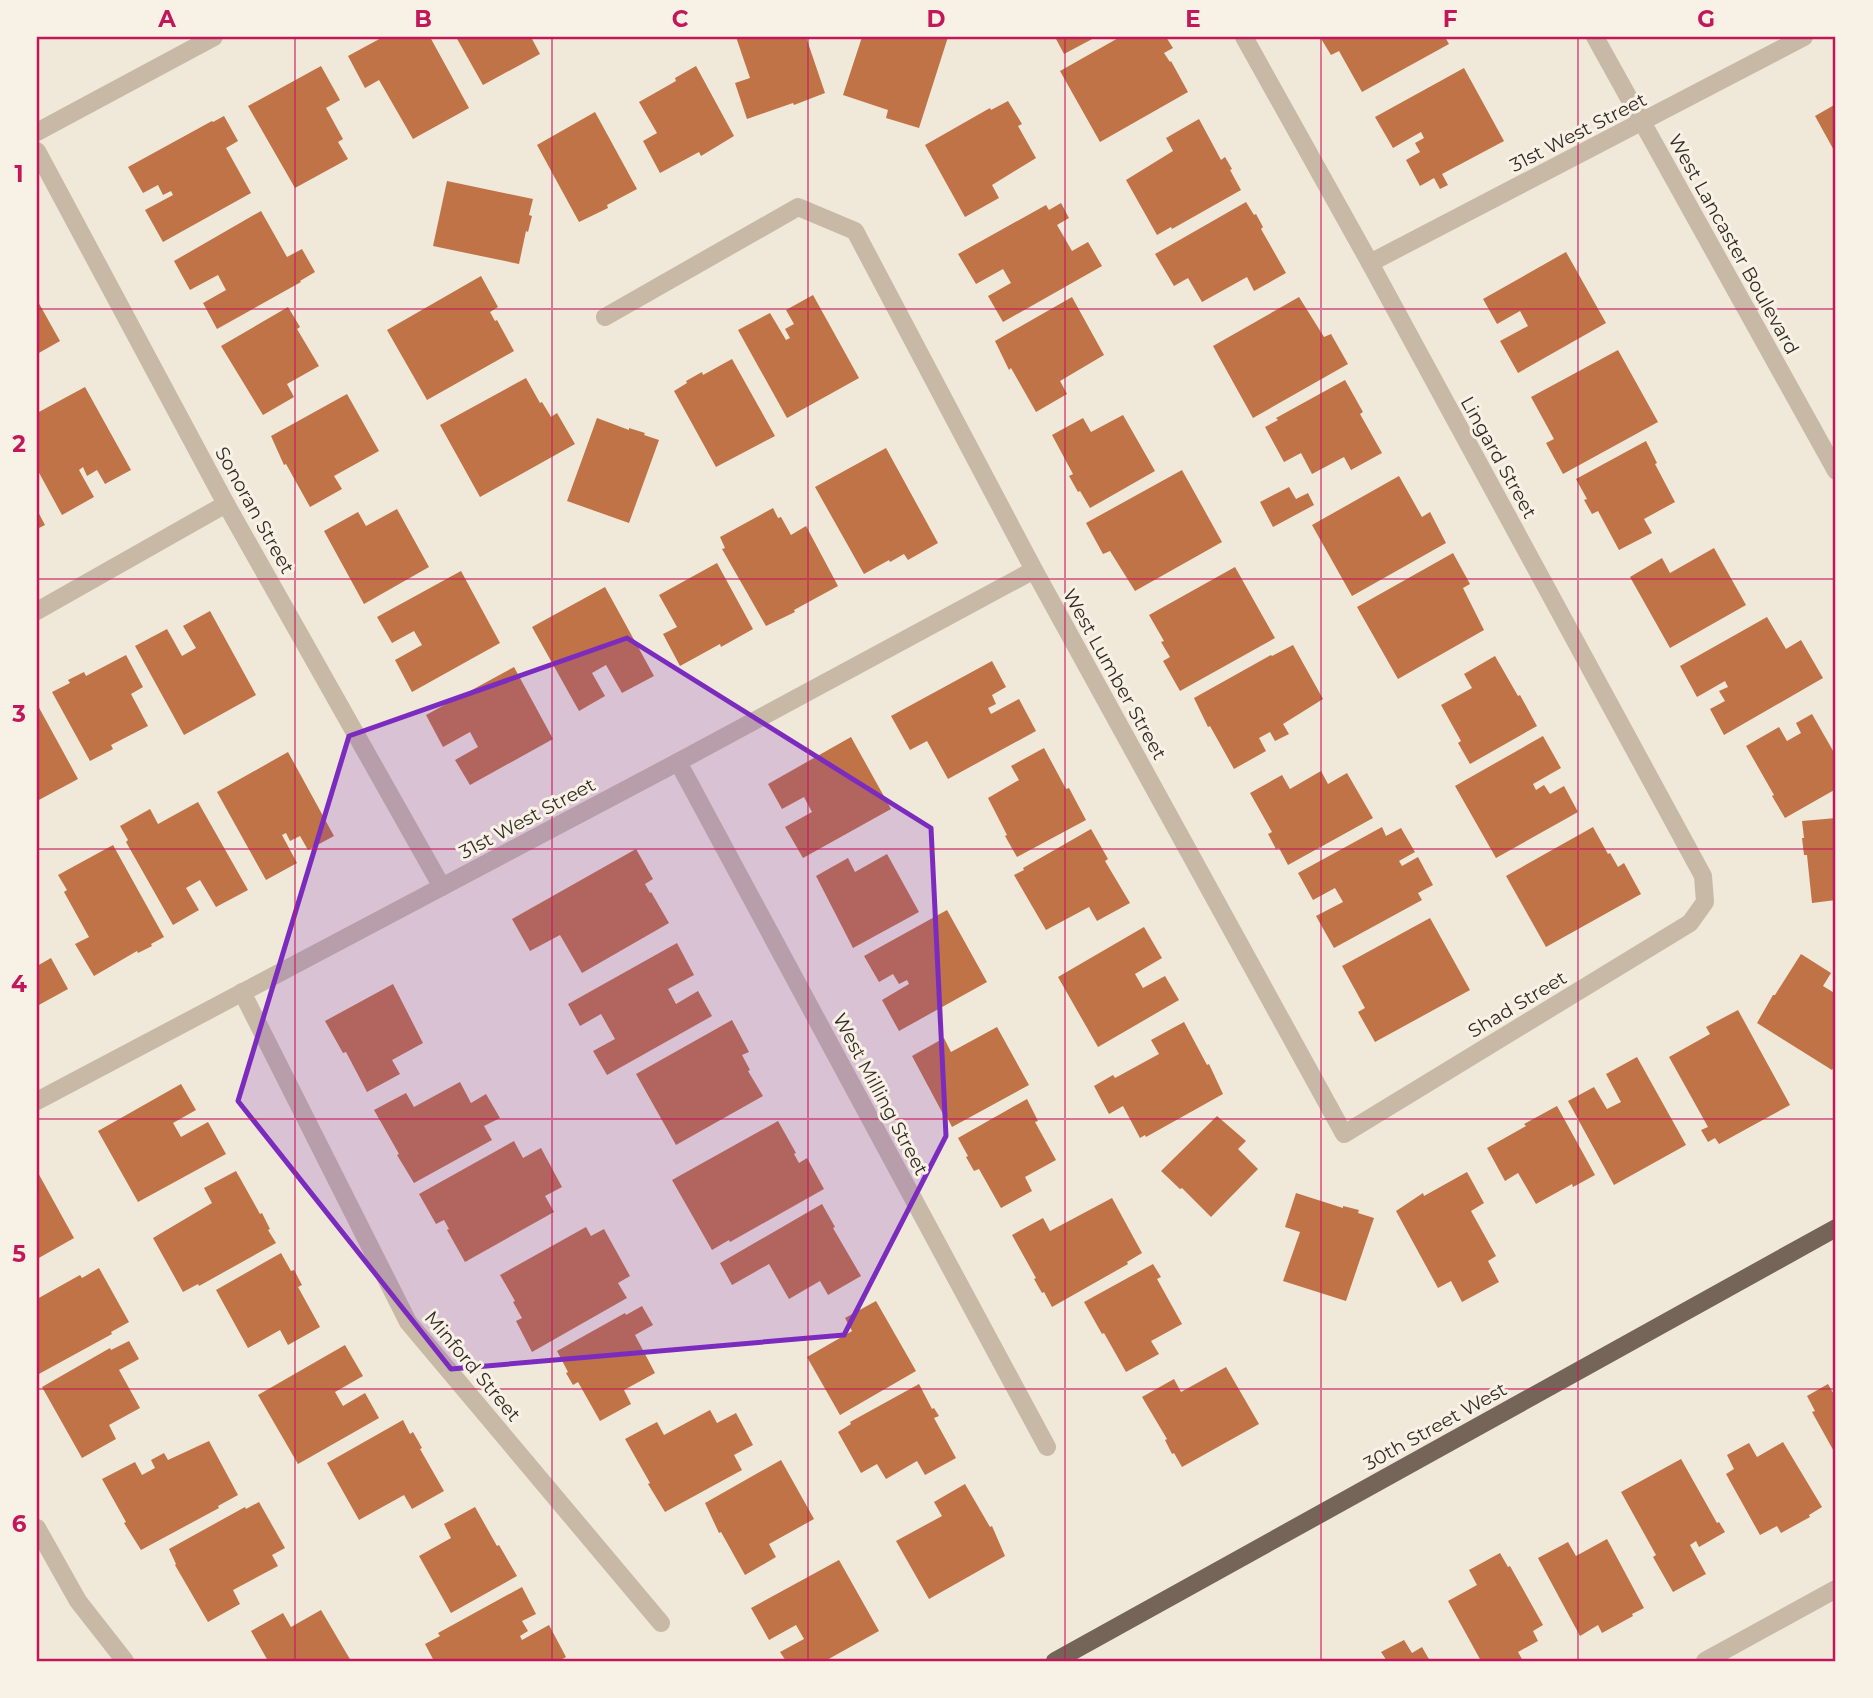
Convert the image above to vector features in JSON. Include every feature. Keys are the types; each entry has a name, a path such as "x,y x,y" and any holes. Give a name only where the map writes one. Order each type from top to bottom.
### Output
{"main road":[{"name":"30th Street West","path":"1055,1661 1836,1228"}],"street":[{"path":"37,132 214,37"},
{"name":"Lingard Street","path":"1244,37 1703,876 1705,902"},
{"name":"West Lancaster Boulevard","path":"1595,37 1836,471"},
{"name":"31st West Street","path":"1370,263 1804,37"},
{"name":"Sonoran Street","path":"37,151 226,504 442,887"},
{"name":"West Lumber Street","path":"605,317 799,207 855,231 1034,570 1344,1134"},
{"path":"37,611 226,504"},
{"name":"31st West Street","path":"37,1101 678,762 1034,570"},
{"name":"West Milling Street","path":"678,762 1047,1447"},
{"name":"Shad Street","path":"1344,1134 1690,923 1705,902"},
{"name":"Minford Street","path":"242,992 408,1322 661,1623"},
{"path":"37,1528 78,1601 125,1661"},
{"path":"1705,1661 1836,1589"}],"highlighted area":[{"path":"627,638 931,828 946,1136 844,1335 451,1369 238,1101 349,736"}],"building":[{"path":"383,37 430,37 469,108 413,139 379,80 365,88 348,56"},
{"path":"456,37 531,37 540,54 483,85"},
{"path":"736,37 806,37 825,93 747,119 735,83 750,78"},
{"path":"862,37 948,37 919,128 886,118 888,110 843,95"},
{"path":"1055,37 1096,37 1064,54"},
{"path":"1120,37 1166,37 1173,48 1164,53 1188,92 1100,142 1060,71"},
{"path":"1320,37 1445,37 1449,44 1362,92 1339,51 1331,55"},
{"path":"321,66 340,100 326,108 343,139 338,142 348,159 295,188 248,106"},
{"path":"696,66 734,136 701,156 699,152 660,173 643,141 657,133 639,102"},
{"path":"1464,68 1504,141 1442,174 1448,185 1440,189 1434,178 1420,186 1406,160 1420,152 1415,143 1424,138 1421,132 1393,148 1375,117"},
{"path":"1008,101 1022,124 1018,126 1036,158 992,185 999,198 965,217 925,145 990,108 991,110"},
{"path":"1836,104 1836,154 1815,116"},
{"path":"595,112 637,189 607,205 608,208 579,222 537,145"},
{"path":"224,116 238,141 226,148 251,193 163,242 145,210 173,195 171,191 163,195 158,185 143,193 128,167"},
{"path":"1199,119 1221,160 1225,157 1241,190 1157,235 1126,180 1173,151 1166,138"},
{"path":"447,181 533,199 529,215 532,216 519,264 433,246"},
{"path":"1246,202 1254,215 1256,214 1263,227 1261,229 1286,273 1254,291 1247,277 1202,302 1188,278 1174,286 1155,254"},
{"path":"1061,203 1069,218 1057,225 1072,251 1088,242 1102,266 1003,322 988,296 1011,283 1003,269 976,284 958,254 1046,205 1049,210"},
{"path":"261,211 287,257 302,249 315,272 217,329 203,303 226,290 218,275 190,290 174,261"},
{"path":"1566,252 1606,323 1518,373 1500,341 1528,326 1520,311 1497,324 1483,299"},
{"path":"481,276 498,307 490,312 514,351 427,400 387,330"},
{"path":"813,295 859,378 787,418 738,330 770,313 786,340 790,338 785,329 794,324 786,310"},
{"path":"1072,297 1104,355 1060,381 1067,394 1036,412 1011,368 1009,370 995,341"},
{"path":"1299,297 1324,337 1331,334 1348,364 1253,418 1213,346"},
{"path":"37,300 60,341 37,354"},
{"path":"288,307 300,327 297,329 319,366 287,384 294,397 263,415 221,346"},
{"path":"1618,350 1658,422 1563,474 1546,443 1554,439 1531,397"},
{"path":"732,359 775,436 716,467 674,391 702,372 703,375"},
{"path":"526,378 551,417 557,413 575,444 480,497 440,425"},
{"path":"1345,380 1382,453 1351,470 1344,457 1312,474 1301,453 1284,462 1265,427 1278,420 1276,418"},
{"path":"85,387 131,470 105,484 97,470 87,476 83,467 79,470 94,497 62,515 37,469 37,413"},
{"path":"347,394 379,451 334,476 342,489 310,507 286,464 284,465 271,436"},
{"path":"1123,415 1155,471 1090,508 1069,476 1073,474 1052,435 1083,418 1091,432"},
{"path":"597,418 659,440 629,523 567,501"},
{"path":"1646,441 1675,502 1644,519 1652,533 1619,550 1598,511 1592,514 1576,479"},
{"path":"886,448 938,543 908,560 904,554 864,574 815,487"},
{"path":"1182,470 1222,542 1135,591 1110,551 1103,554 1086,523"},
{"path":"1399,476 1422,517 1430,512 1446,543 1352,596 1312,525"},
{"path":"1289,487 1296,499 1308,493 1314,505 1273,527 1260,502"},
{"path":"773,508 791,535 806,526 838,586 766,626 722,549 725,548 720,537"},
{"path":"397,509 429,567 364,604 324,531 358,512 366,526"},
{"path":"37,510 45,525 37,529"},
{"path":"1714,548 1746,605 1670,648 1630,577 1662,558 1670,573"},
{"path":"1453,553 1470,584 1463,588 1484,630 1398,679 1357,607"},
{"path":"717,563 753,629 680,666 663,634 677,627 659,595"},
{"path":"1235,567 1275,638 1180,691 1163,661 1170,657 1149,615"},
{"path":"461,571 500,643 412,692 395,660 422,645 414,631 392,643 377,617"},
{"path":"605,587 654,676 622,693 606,665 592,673 605,696 579,711 532,627"},
{"path":"210,611 256,695 184,735 135,646 167,629 182,656 196,648 183,626"},
{"path":"1767,617 1786,649 1801,640 1823,678 1724,735 1710,709 1725,701 1719,691 1728,687 1725,681 1697,697 1680,666"},
{"path":"1293,645 1323,699 1283,724 1289,734 1275,741 1270,732 1259,738 1266,751 1234,769 1194,698"},
{"path":"126,655 143,687 131,694 148,726 111,745 113,749 90,761 52,692 84,672 86,676"},
{"path":"1495,656 1537,726 1470,764 1441,705 1472,688 1464,674"},
{"path":"992,661 1006,687 992,695 996,704 988,708 991,714 1019,699 1036,731 948,779 927,741 910,750 891,716"},
{"path":"514,667 553,739 470,785 455,760 478,747 470,732 443,747 426,715"},
{"path":"37,704 78,779 37,801"},
{"path":"1812,714 1836,756 1836,789 1785,818 1746,746 1779,727 1787,741 1801,733 1796,723"},
{"path":"1543,736 1561,768 1533,784 1536,790 1544,785 1550,794 1564,786 1578,812 1496,858 1455,786"},
{"path":"851,737 891,809 803,858 785,827 812,812 804,797 782,809 768,784"},
{"path":"1044,748 1086,820 1017,857 988,798 1019,780 1011,766"},
{"path":"288,752 334,836 308,850 300,836 290,841 286,833 282,835 297,863 266,880 217,792"},
{"path":"1321,771 1328,784 1347,773 1373,818 1288,865 1268,834 1272,832 1250,793 1282,775 1290,789"},
{"path":"198,802 248,890 216,907 200,880 186,888 199,910 173,925 126,842 128,840 120,826 150,809 158,824"},
{"path":"1836,818 1836,900 1812,903 1807,855 1804,855 1802,821"},
{"path":"1382,827 1386,836 1401,828 1415,852 1399,861 1402,866 1418,857 1433,885 1418,893 1422,900 1334,948 1316,916 1343,902 1335,888 1313,900 1298,873"},
{"path":"1593,827 1618,867 1624,863 1641,894 1546,947 1506,876"},
{"path":"1091,829 1108,859 1105,861 1130,903 1097,921 1089,907 1046,930 1014,875"},
{"path":"113,845 164,937 94,976 75,944 89,937 64,892 67,890 58,875"},
{"path":"636,849 653,879 645,884 669,923 582,973 560,935 530,951 512,919"},
{"path":"887,854 919,912 853,948 816,876 848,858 855,872"},
{"path":"947,910 987,982 899,1031 882,1000 909,984 907,980 899,984 893,974 879,982 864,956"},
{"path":"1430,918 1470,990 1375,1042 1358,1012 1365,1008 1342,966"},
{"path":"1144,927 1162,958 1135,974 1143,988 1165,976 1179,1000 1098,1047 1058,977"},
{"path":"677,943 694,975 668,989 676,1004 698,991 712,1016 607,1075 593,1051 615,1039 601,1014 580,1026 568,1004"},
{"path":"1801,954 1831,973 1823,986 1836,994 1836,1063 1832,1070 1757,1023"},
{"path":"51,958 68,989 37,1006 37,966"},
{"path":"393,984 423,1043 392,1060 400,1074 367,1092 346,1052 343,1053 325,1021"},
{"path":"1738,1010 1790,1105 1719,1144 1715,1138 1708,1142 1701,1130 1708,1127 1669,1057 1710,1034 1706,1027"},
{"path":"732,1020 749,1052 742,1055 750,1070 748,1071 763,1096 676,1145 636,1074"},
{"path":"1184,1022 1223,1094 1140,1138 1123,1106 1109,1114 1094,1086 1159,1054 1151,1040"},
{"path":"997,1027 1029,1085 952,1127 912,1056 944,1038 951,1052"},
{"path":"1637,1057 1686,1145 1614,1185 1568,1101 1594,1087 1607,1109 1621,1102 1606,1074"},
{"path":"460,1082 471,1103 486,1094 500,1118 484,1126 492,1140 414,1183 374,1110 406,1093 414,1107"},
{"path":"181,1084 196,1110 173,1123 181,1137 208,1122 226,1154 138,1202 98,1131"},
{"path":"1027,1099 1038,1121 1035,1122 1056,1160 1025,1177 1032,1191 1001,1208 979,1169 974,1171 958,1138"},
{"path":"1557,1106 1595,1175 1536,1204 1518,1173 1505,1181 1487,1148"},
{"path":"1217,1116 1246,1141 1238,1149 1258,1169 1211,1217 1161,1171"},
{"path":"778,1121 799,1163 807,1158 824,1189 712,1250 672,1180"},
{"path":"514,1141 523,1158 541,1148 562,1187 545,1196 554,1212 465,1262 444,1220 436,1224 419,1194"},
{"path":"37,1171 74,1238 37,1259"},
{"path":"236,1171 260,1214 262,1213 276,1243 199,1286 198,1284 183,1292 153,1238 212,1203 204,1188"},
{"path":"1467,1172 1484,1203 1471,1211 1496,1256 1488,1261 1499,1282 1462,1302 1451,1281 1438,1288 1396,1211 1423,1193 1424,1196"},
{"path":"1296,1193 1343,1208 1359,1210 1358,1213 1374,1218 1346,1301 1283,1281 1300,1232 1285,1227"},
{"path":"1112,1198 1142,1253 1127,1262 1128,1264 1052,1307 1034,1279 1036,1278 1012,1235 1043,1218 1050,1231"},
{"path":"822,1204 861,1276 828,1295 820,1281 789,1299 769,1264 732,1285 720,1263"},
{"path":"586,1227 591,1236 604,1229 630,1276 618,1283 627,1298 532,1352 516,1321 522,1318 513,1302 515,1301 500,1275"},
{"path":"281,1253 302,1285 298,1287 320,1327 288,1345 280,1330 248,1348 216,1290"},
{"path":"1153,1264 1161,1277 1157,1279 1182,1324 1151,1341 1159,1354 1126,1372 1084,1302"},
{"path":"99,1268 129,1322 37,1375 37,1299 80,1275 82,1278"},
{"path":"876,1301 916,1371 840,1415 807,1357 852,1331 845,1318"},
{"path":"642,1306 653,1325 635,1335 655,1373 624,1390 631,1404 600,1421 578,1382 573,1385 557,1351"},
{"path":"129,1341 139,1359 119,1370 140,1408 109,1425 116,1439 82,1458 42,1387 110,1348 111,1350"},
{"path":"345,1345 363,1376 335,1392 343,1406 365,1393 379,1418 298,1464 258,1395"},
{"path":"1226,1367 1259,1424 1182,1467 1174,1453 1172,1454 1165,1440 1167,1439 1142,1397 1174,1379 1181,1392"},
{"path":"919,1384 932,1409 934,1408 939,1416 934,1418 956,1458 925,1475 917,1461 886,1479 877,1464 861,1473 838,1432 851,1424 850,1422"},
{"path":"1828,1384 1836,1398 1836,1455 1812,1412 1815,1411 1807,1396"},
{"path":"710,1410 717,1423 736,1413 753,1445 734,1455 742,1470 665,1512 625,1439 657,1422 664,1435"},
{"path":"403,1420 410,1434 413,1432 444,1491 412,1509 404,1495 359,1520 327,1463"},
{"path":"209,1441 238,1495 141,1550 102,1479 135,1462 142,1475 155,1468 151,1460 164,1453 168,1460"},
{"path":"1783,1442 1822,1507 1781,1533 1777,1526 1760,1535 1726,1474 1734,1469 1727,1455 1749,1443 1757,1457"},
{"path":"1681,1459 1717,1523 1719,1522 1725,1532 1699,1547 1696,1541 1690,1545 1706,1574 1673,1592 1621,1492"},
{"path":"781,1460 814,1519 769,1544 776,1557 745,1575 721,1532 719,1533 705,1503"},
{"path":"965,1484 990,1527 992,1526 1005,1556 929,1599 896,1541 942,1516 934,1502"},
{"path":"259,1502 285,1548 272,1555 278,1566 233,1590 240,1604 208,1622 175,1565 169,1549"},
{"path":"475,1507 517,1576 451,1613 419,1556 451,1538 444,1524"},
{"path":"1607,1539 1644,1608 1602,1633 1598,1625 1580,1636 1538,1558 1568,1542 1576,1556"},
{"path":"1500,1553 1543,1625 1533,1631 1538,1641 1518,1652 1523,1661 1481,1661 1448,1601 1477,1585 1469,1570"},
{"path":"839,1560 879,1631 825,1661 786,1661 780,1652 804,1639 796,1625 769,1640 751,1608"},
{"path":"522,1587 536,1614 522,1621 528,1631 520,1636 522,1640 549,1625 566,1657 559,1661 434,1661 425,1644 440,1636 438,1633"},
{"path":"321,1610 351,1661 268,1661 251,1631 283,1613 291,1627"},
{"path":"1404,1640 1412,1653 1422,1647 1430,1661 1387,1661 1381,1652"}]}
